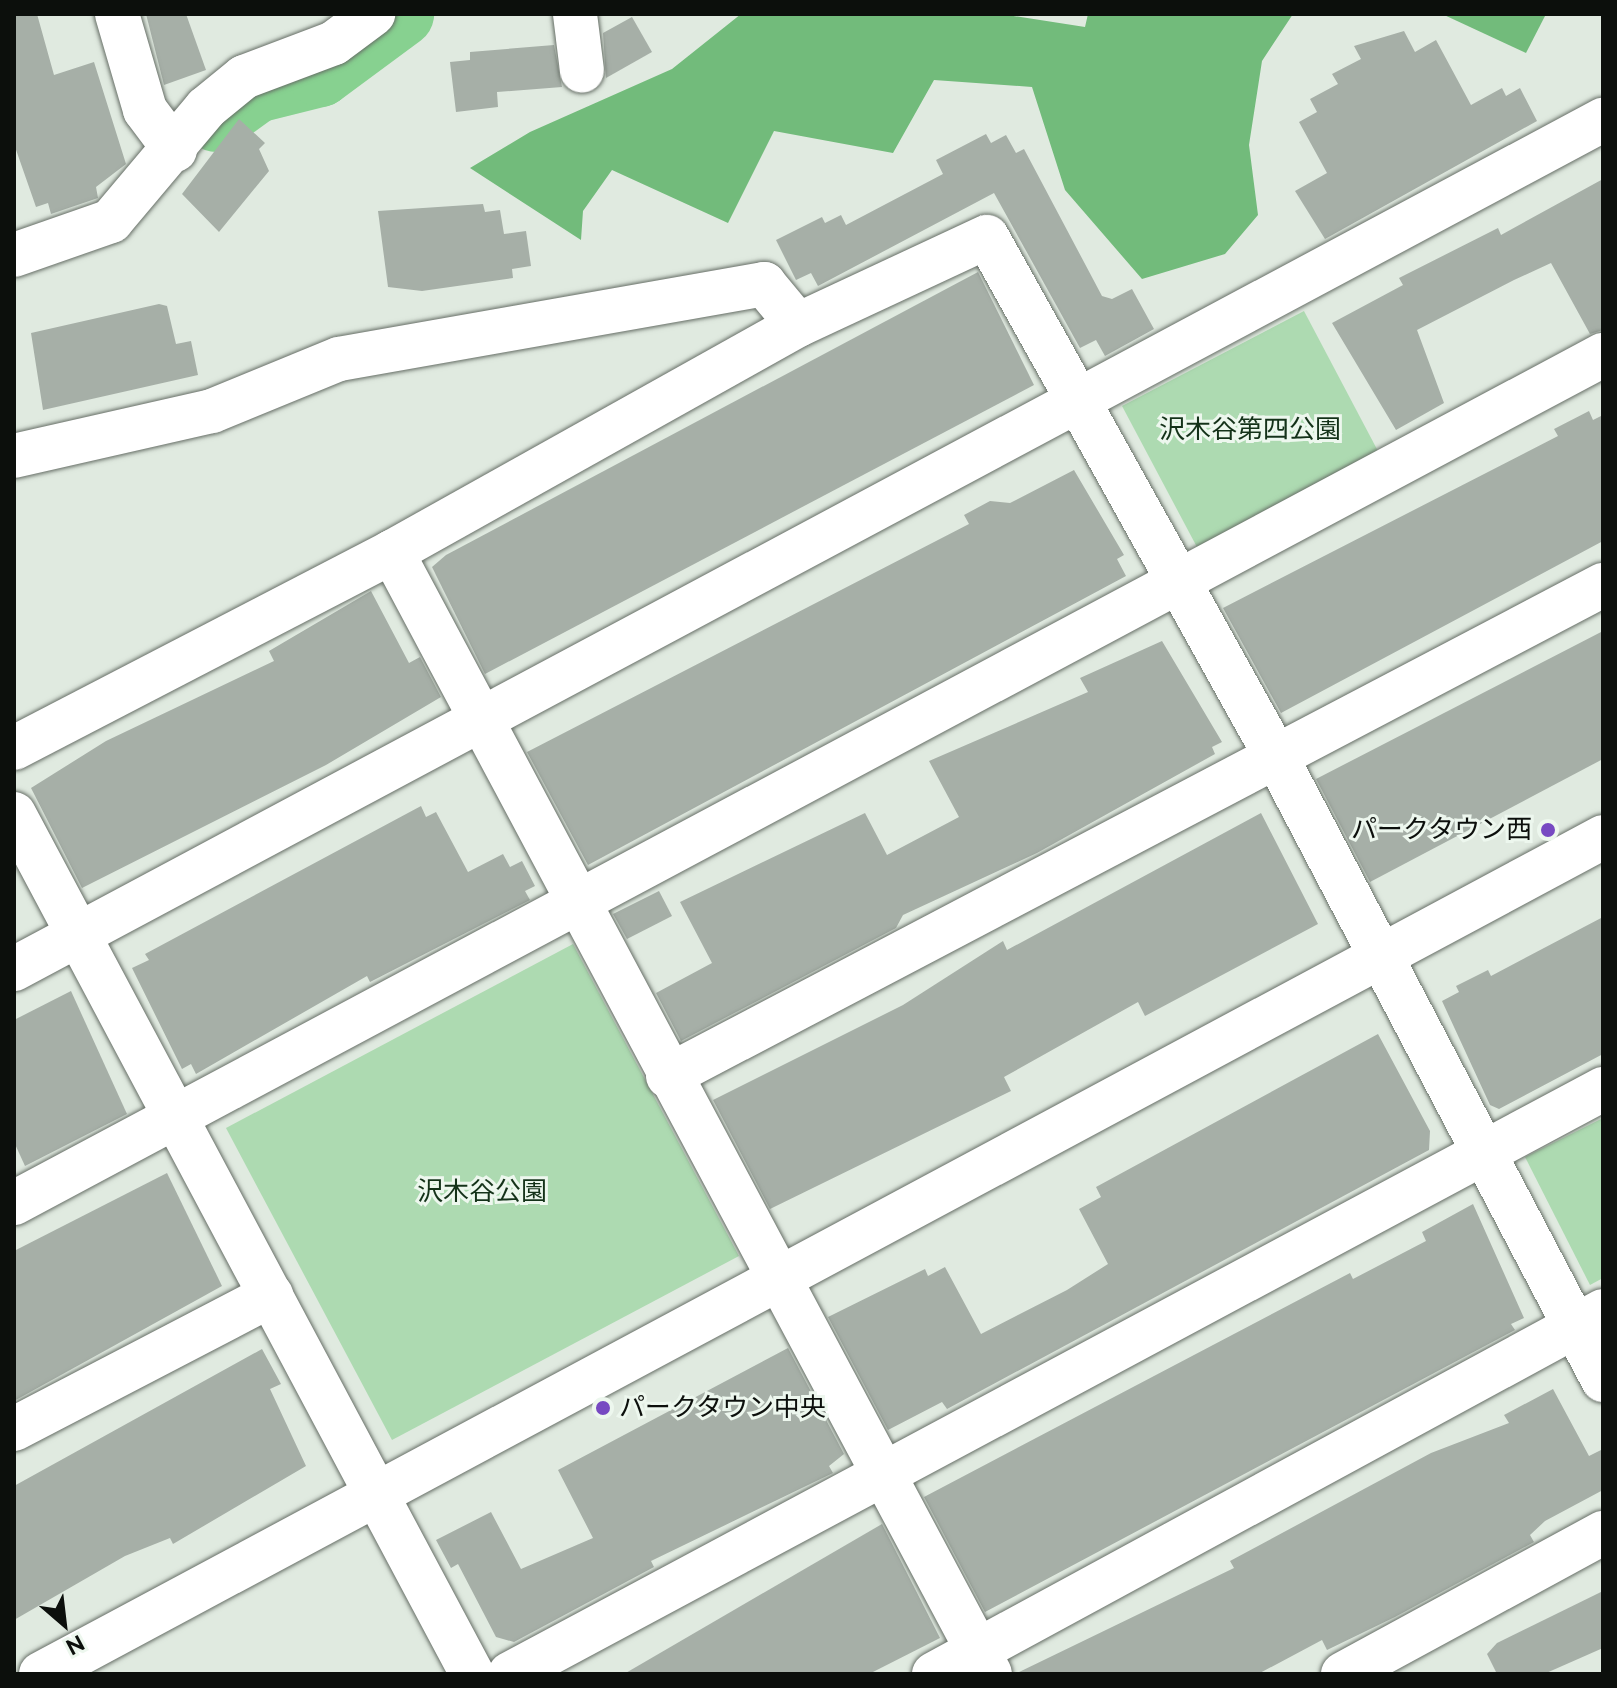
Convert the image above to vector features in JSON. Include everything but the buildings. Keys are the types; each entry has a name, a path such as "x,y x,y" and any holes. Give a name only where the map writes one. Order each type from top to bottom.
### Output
{"street":[{"path":"117,14 145,110 175,150"},
{"path":"14,255 111,221 175,150 206,108 244,77 334,43 373,14"},
{"path":"575,14 582,71"},
{"path":"14,969 1603,120"},
{"path":"14,748 392,552 798,325 987,237 1082,398 1486,1153 1588,1319 1603,1380"},
{"path":"14,456 212,411 339,359 764,284 798,325"},
{"path":"14,1203 1603,355"},
{"path":"392,552 477,720 577,901 880,1476 984,1662"},
{"path":"668,1076 1279,762 1603,585"},
{"path":"14,814 472,1674"},
{"path":"41,1674 774,1277 1381,959 1603,837"},
{"path":"510,1674 1603,1089"},
{"path":"14,1429 271,1295"},
{"path":"934,1674 984,1662 1588,1319"},
{"path":"1343,1674 1603,1533"}],"green space":[{"path":"741,14 1001,14 1085,27 1088,14 1293,14 1262,61 1249,145 1258,215 1225,254 1142,279 1065,190 1032,87 934,80 893,153 774,131 728,223 612,170 583,211 581,240 470,168 530,132 672,69"},
{"path":"1442,14 1544,14 1545,16 1526,53"},
{"name":"沢木谷第四公園","path":"1304,311 1379,453 1198,549 1122,406"},
{"name":"沢木谷公園","path":"573,944 739,1256 392,1440 226,1128"},
{"path":"1603,1118 1603,1278 1590,1285 1525,1157"}],"waterway":[{"path":"216,119 256,90 320,74 401,14"}],"place":[{"name":"パークタウン西","path":"1548,830"},
{"name":"パークタウン中央","path":"603,1408"}]}
